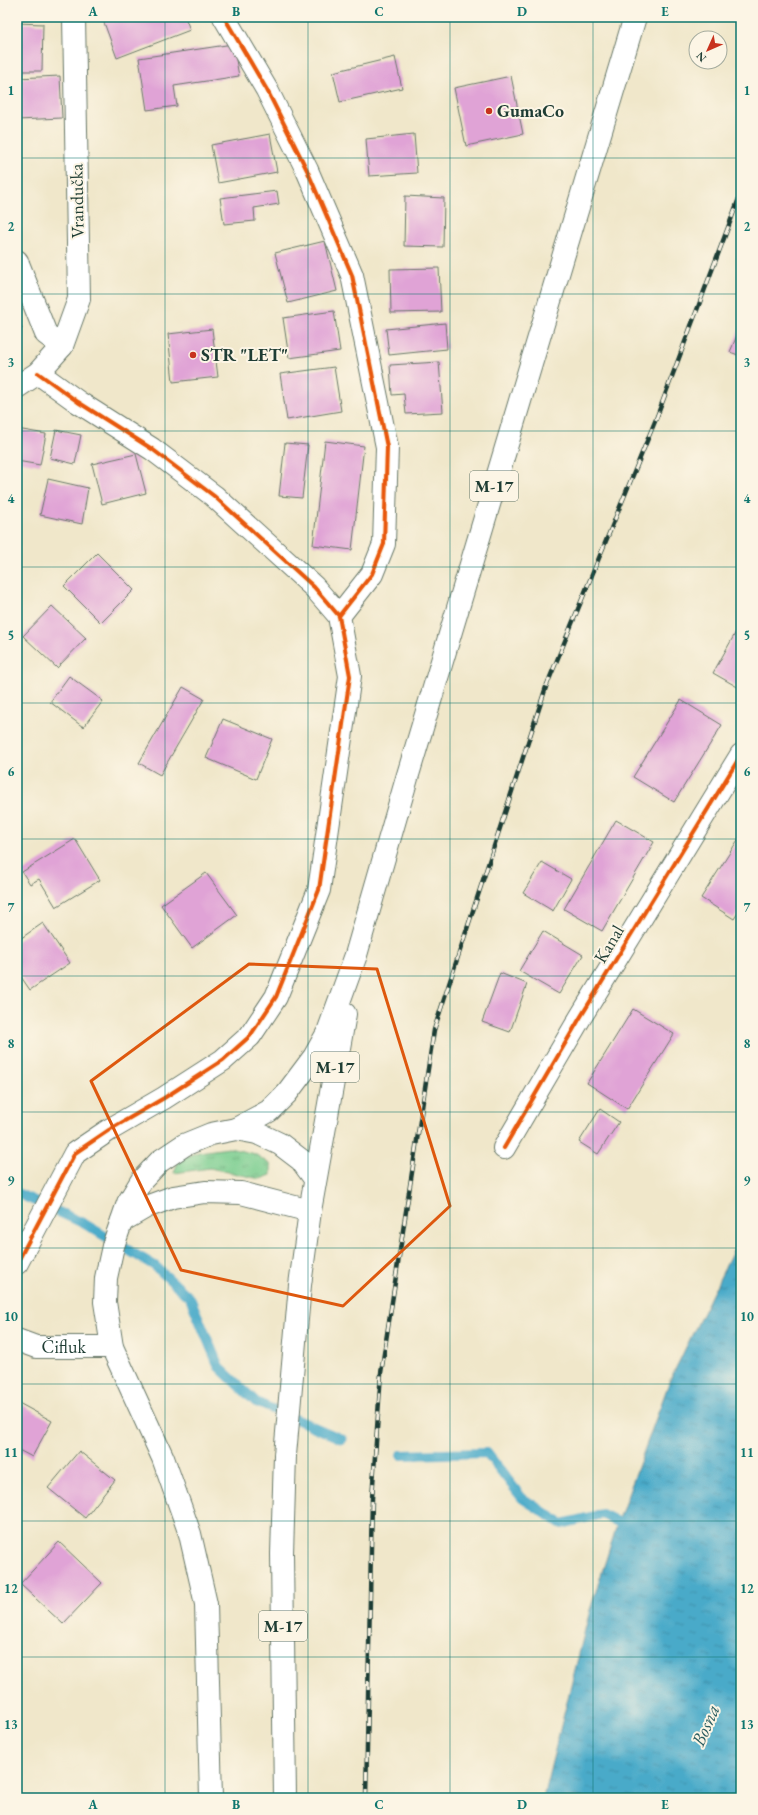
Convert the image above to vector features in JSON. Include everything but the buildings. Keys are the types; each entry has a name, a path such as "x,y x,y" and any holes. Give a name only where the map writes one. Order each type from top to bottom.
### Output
{"main road":[{"name":"Vrandučka","path":"17,387 38,373 62,346 79,299 74,17"},
{"path":"224,17 267,90 307,170 352,275 387,447 384,544 372,574 339,616"},
{"name":"M-17","path":"285,1798 282,1554 285,1455 291,1379 300,1284 310,1211 356,955 411,763 635,17"},
{"path":"17,261 46,334 62,346"},
{"path":"17,1263 75,1153 109,1130 164,1098 223,1060 250,1036 276,998 319,890 350,676 339,616 314,587 214,496 152,448 78,402 38,373"},
{"name":"Kanal","path":"504,1148 580,1018 741,755"},
{"path":"211,1798 206,1604 190,1534 163,1458 134,1392 112,1347 105,1302 106,1278 120,1226 128,1203 142,1180 160,1161 184,1145 211,1134 236,1129 268,1111 286,1093 314,1057 328,1032 356,955"},
{"path":"236,1129 257,1133 280,1144 301,1160 315,1179"},
{"path":"120,1226 146,1207 173,1197 205,1192 241,1193 310,1211"},
{"name":"Čifluk","path":"17,1340 36,1347 112,1347"}],"highlighted area":[{"path":"249,964 377,969 450,1206 343,1306 181,1270 91,1081"}],"green space":[{"path":"229,1148 255,1154 271,1165 271,1175 260,1179 210,1168 174,1173 179,1159 199,1152"}],"water":[{"name":"Bosna","path":"741,1235 741,1798 543,1798 590,1610 618,1522 670,1380"}],"waterway":[{"path":"17,1193 83,1223 155,1266 190,1298 219,1367 256,1402 342,1439"},
{"path":"401,1455 487,1453 522,1498 562,1524 602,1514 618,1522 627,1532"}],"railway":[{"path":"366,1798 372,1498 381,1373 434,1030 546,687 656,419 741,193"}],"cycle path":[{"path":"224,17 267,90 307,170 352,275 387,447 384,544 372,574 339,616"},
{"path":"17,1263 75,1153 109,1130 164,1098 223,1060 250,1036 276,997 319,890 350,676 339,616 314,587 214,496 152,449 78,402 38,373"},
{"path":"504,1148 580,1018 741,755"}],"place":[{"name":"GumaCo","path":"489,111"},
{"name":"STR \"LET\"","path":"193,355"}]}
